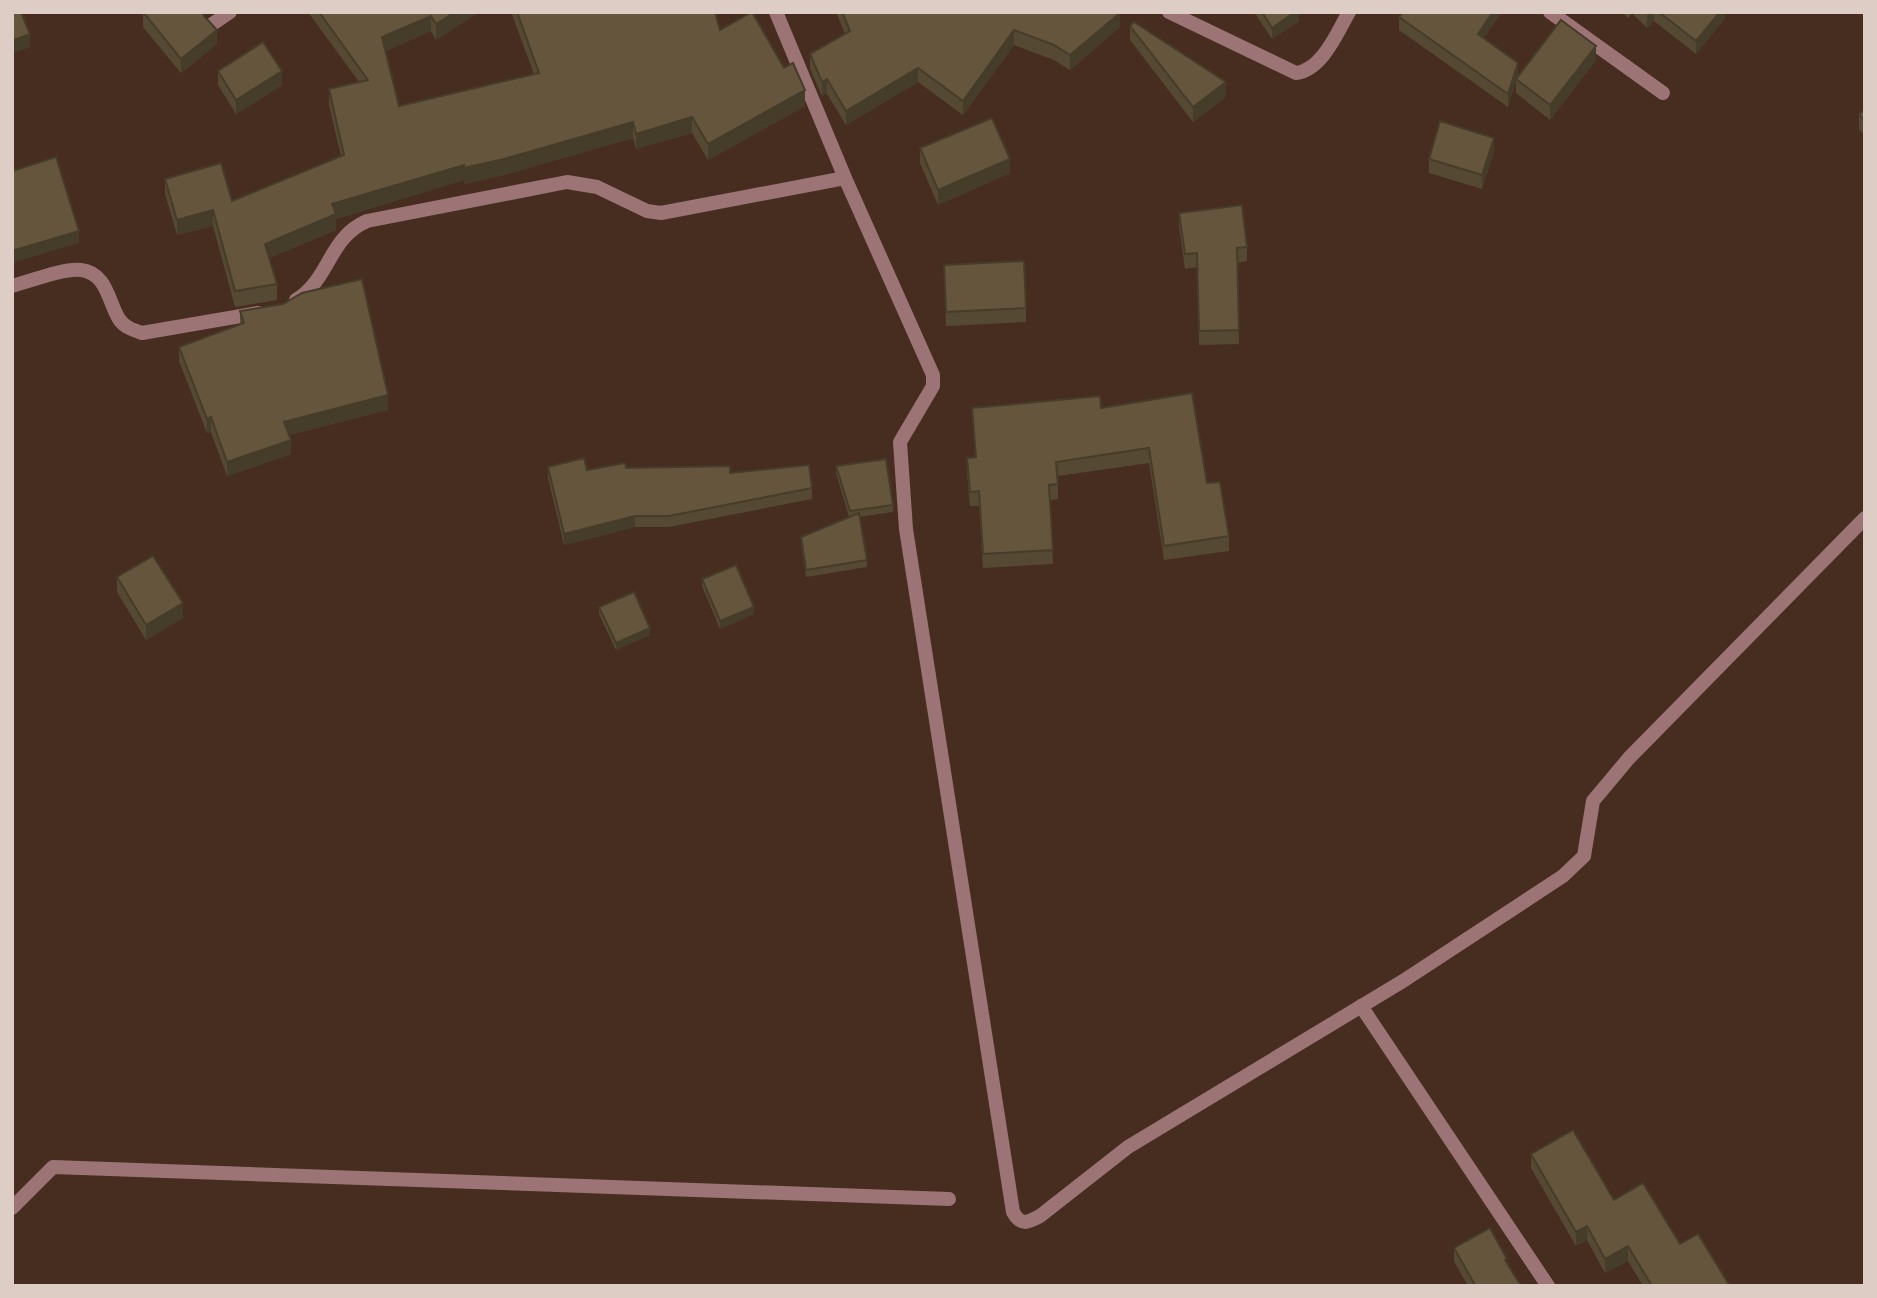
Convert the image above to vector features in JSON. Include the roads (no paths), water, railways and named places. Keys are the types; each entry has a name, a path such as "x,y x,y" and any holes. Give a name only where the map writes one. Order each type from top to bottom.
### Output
{"street":[{"path":"211,25 230,12"},
{"path":"776,12 845,178 933,375 933,386 900,442 906,529 1009,1185 1018,1220 1027,1223 1040,1216 1128,1147 1361,1006 1563,876 1584,856 1593,801 1629,758 1865,518"},
{"path":"1169,12 1296,73 1305,72 1316,64 1349,12"},
{"path":"1550,12 1663,93"},
{"path":"12,286 72,270 83,270 101,281 120,320 130,329 142,332 274,310 310,291 344,236 367,221 567,182 597,187 647,211 661,213 845,178"},
{"path":"1361,1006 1548,1286"},
{"path":"12,1208 53,1167 949,1199"}]}
